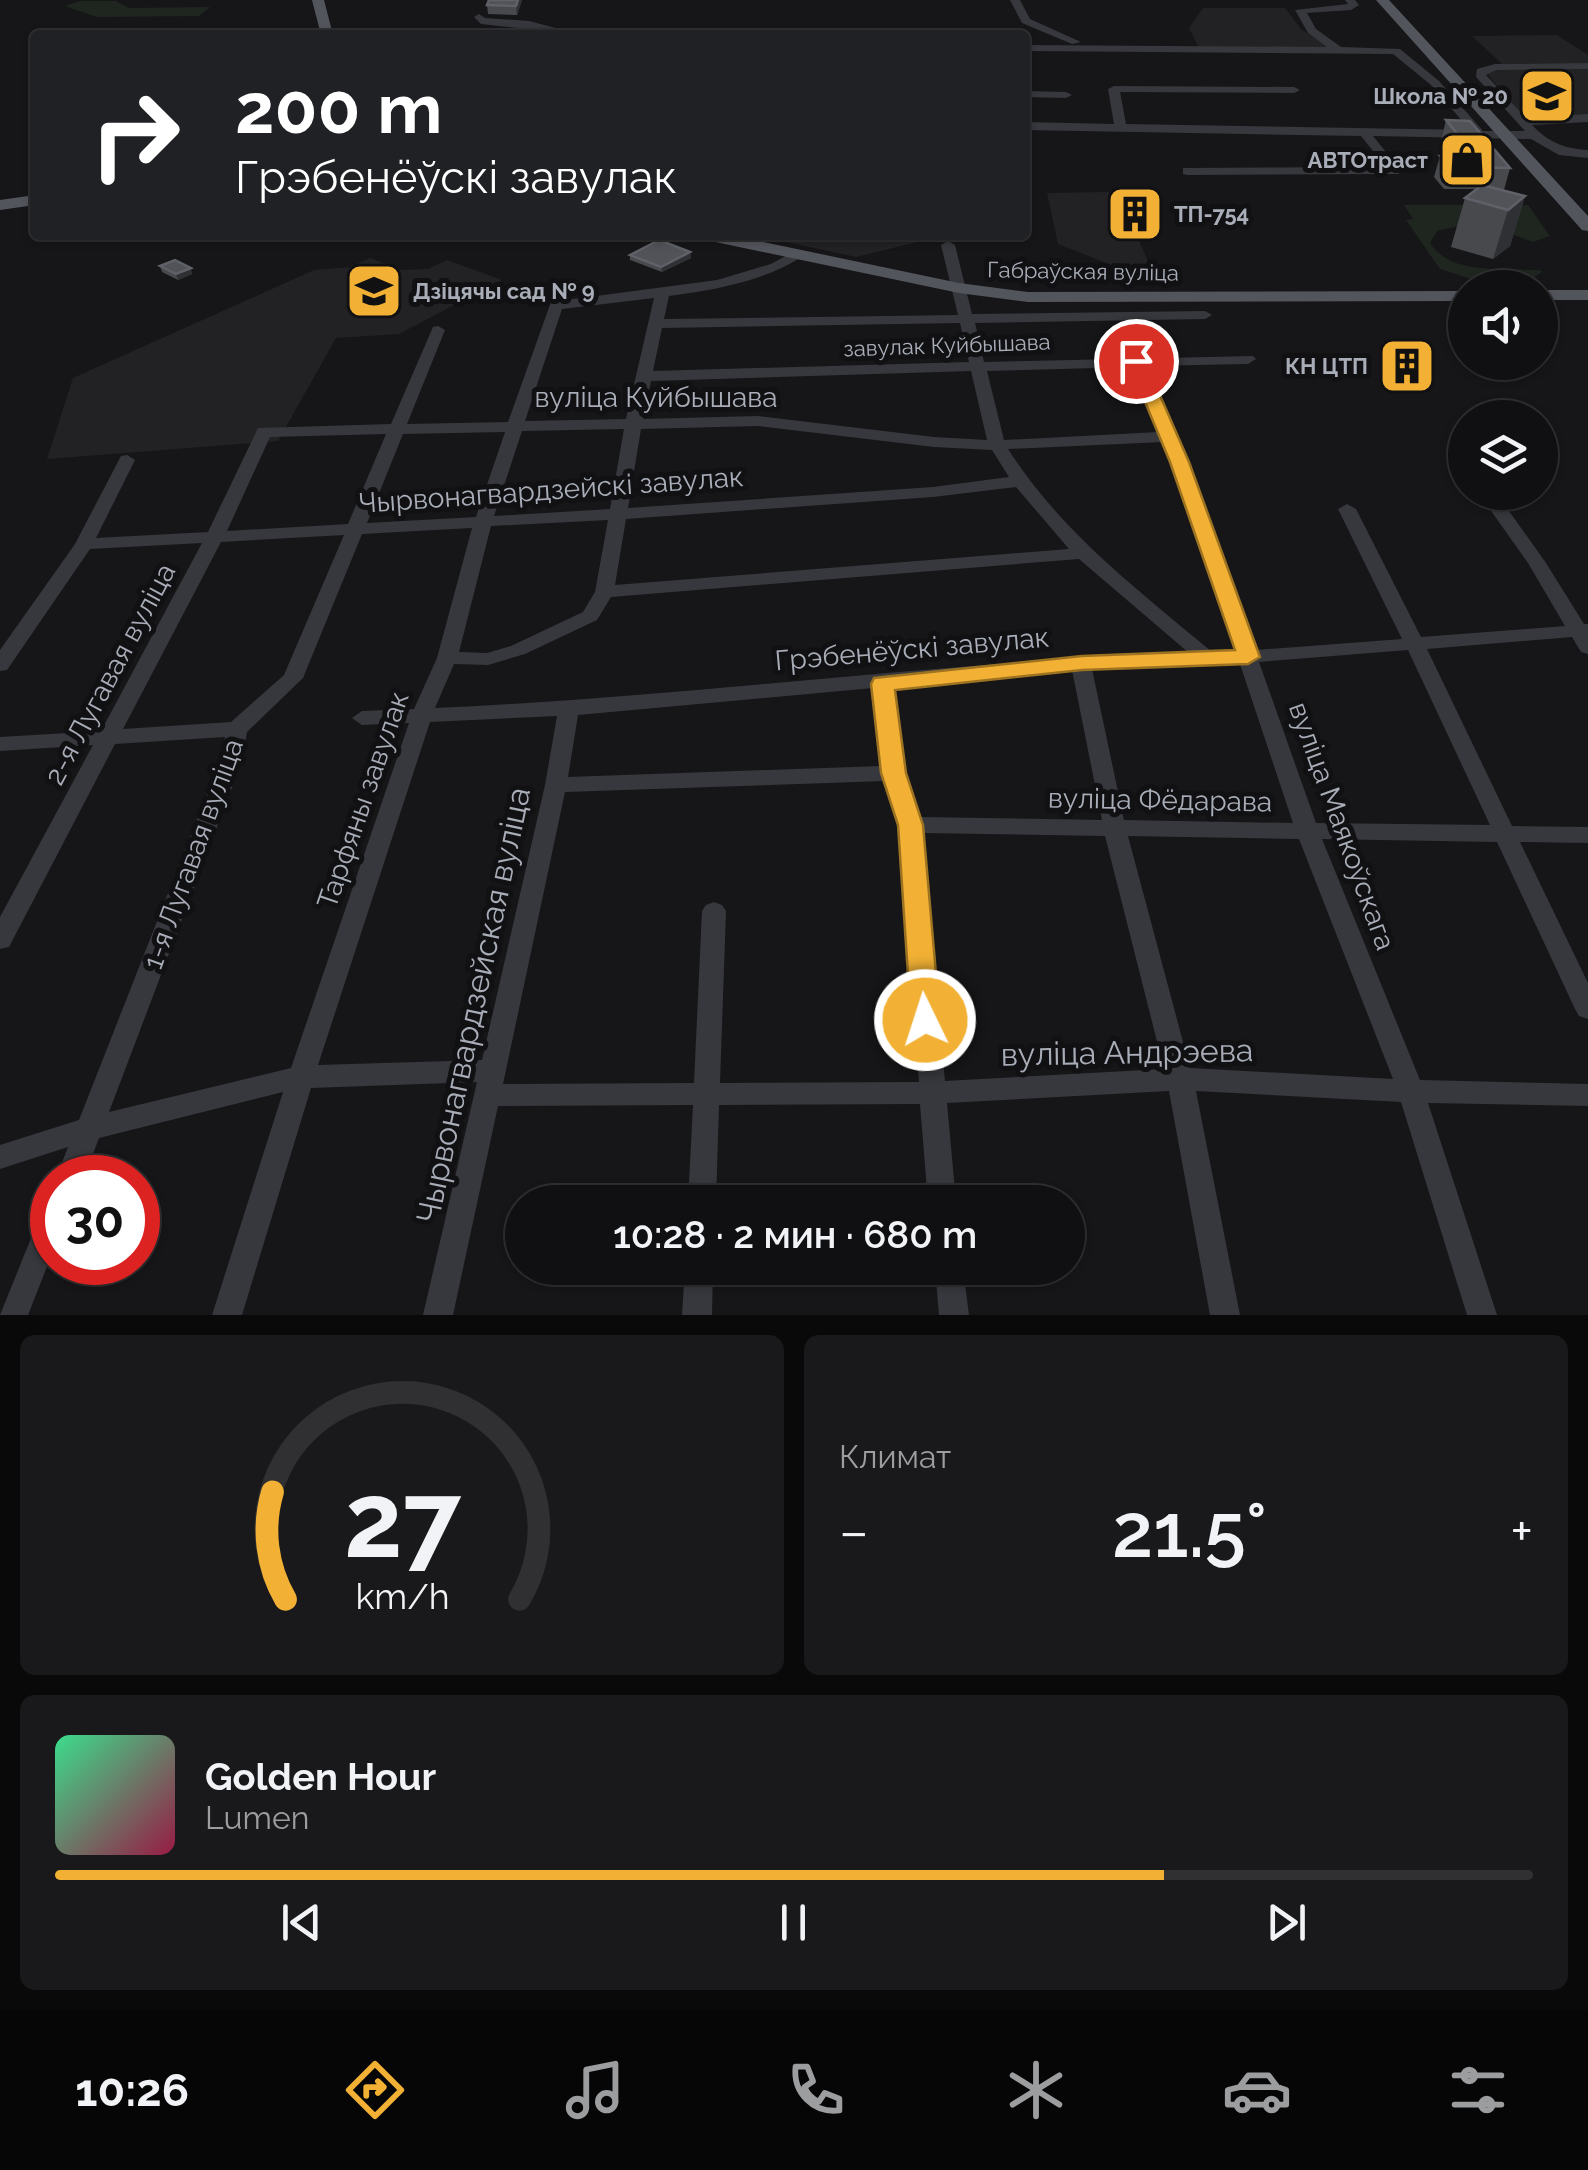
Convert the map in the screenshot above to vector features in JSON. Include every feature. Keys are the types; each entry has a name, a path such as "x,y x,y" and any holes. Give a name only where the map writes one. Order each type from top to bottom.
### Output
{"main road":[{"path":"318,0 326,30"},
{"path":"1382,0 1588,226"},
{"path":"0,205 30,201"},
{"name":"Габраўская вуліца","path":"728,240 959,288 1028,297 1448,296"},
{"path":"1558,295 1588,295"}],"street":[{"path":"1015,0 1024,19 1033,26 1061,38 1106,49"},
{"path":"1338,51 1312,30 1300,10 1350,7 1354,5 1350,0"},
{"path":"479,17 483,22 529,24 555,30"},
{"path":"1030,48 1396,51 1435,83 1479,134"},
{"path":"1588,66 1495,66 1480,75 1530,129 1563,152 1588,154"},
{"path":"1121,128 1112,92 1121,87 1294,90"},
{"path":"1030,94 1066,95"},
{"path":"1030,126 1505,134 1530,129 1539,118 1588,118"},
{"path":"1187,171 1395,171 1364,132"},
{"path":"948,245 997,445 1020,481 1083,553 1206,658"},
{"path":"447,658 488,659 518,650 590,616 604,592 634,422 663,292 759,273 796,255"},
{"name":"Тарфяны завулак","path":"227,1315 301,1077 422,715 447,658 482,522 556,305 663,292"},
{"path":"658,324 1205,315"},
{"name":"1-я Лугавая вуліца","path":"79,1155 231,761 236,729 294,678 438,330"},
{"name":"завулак Куйбышава","path":"646,376 1248,359"},
{"name":"вуліца Маякоўскага","path":"1136,361 1248,657 1308,832 1411,1091 1482,1315"},
{"name":"вуліца Куйбышава","path":"264,432 758,421 934,442 997,445 1167,437"},
{"name":"2-я Лугавая вуліца","path":"0,940 214,538 264,432"},
{"path":"0,665 84,544 128,460"},
{"name":"Чырвонагвардзейскі завулак","path":"84,544 617,514 883,496 1020,481"},
{"path":"1347,510 1416,644 1588,1008"},
{"path":"1499,510 1585,636"},
{"path":"604,592 1083,553"},
{"name":"Грэбенёўскі завулак","path":"362,718 568,709 882,684 1082,663 1585,636"},
{"path":"1082,663 1116,829 1180,1079 1225,1315"},
{"path":"882,684 893,773 910,825 940,1185"},
{"name":"Чырвонагвардзейская вуліца","path":"438,1315 556,785 568,709"},
{"path":"0,744 236,729"},
{"path":"556,785 893,773"},
{"name":"вуліца Фёдарава","path":"910,825 1588,835"},
{"path":"703,1185 714,911"},
{"name":"вуліца Андрэева","path":"0,1156 90,1128 301,1077 707,1094 931,1093 1180,1079 1588,1095"},
{"path":"13,1315 30,1274"},
{"path":"697,1315 698,1285"},
{"path":"951,1285 954,1315"}],"shaded area":[{"path":"80,1 116,1 129,8 210,7 199,16 97,17 65,6"},
{"path":"1203,8 1285,8 1301,29 1332,49 1199,48 1189,28"},
{"path":"1557,35 1588,55 1588,63 1502,64 1472,36"},
{"name":"Школа № 20","path":"1588,69 1588,116 1523,116 1488,75 1493,70"},
{"path":"1109,192 1123,203 1155,278 1130,278 1124,270 1058,244 1047,193"},
{"path":"1404,205 1528,205 1550,236 1533,242 1509,233 1458,226 1437,231 1430,243 1452,261 1482,268 1523,270 1448,272 1440,269 1406,220 1413,219"},
{"path":"777,240 926,240 856,257"},
{"path":"370,258 401,270 428,269 447,260 502,280 399,334 336,338 278,441 47,459 73,378 314,270 350,267"}],"building":[{"path":"489,0 518,0 516,6 487,5"},
{"path":"1446,120 1470,121 1510,168 1449,167 1440,156 1475,156"},
{"path":"1482,185 1525,196 1508,210 1465,198"},
{"path":"659,240 690,252 661,267 630,255"},
{"path":"175,260 191,268 176,274 160,266"}],"place":[{"name":"Школа № 20","path":"1547,96"},
{"name":"АВТОтраст","path":"1467,160"},
{"name":"ТП-754","path":"1135,214"},
{"name":"Дзіцячы сад № 9","path":"374,291"},
{"name":"КН ЦТП","path":"1407,366"}],"route":[{"path":"925,1020 910,825 893,773 882,684 1082,663 1248,657 1180,462 1136,361"}]}
